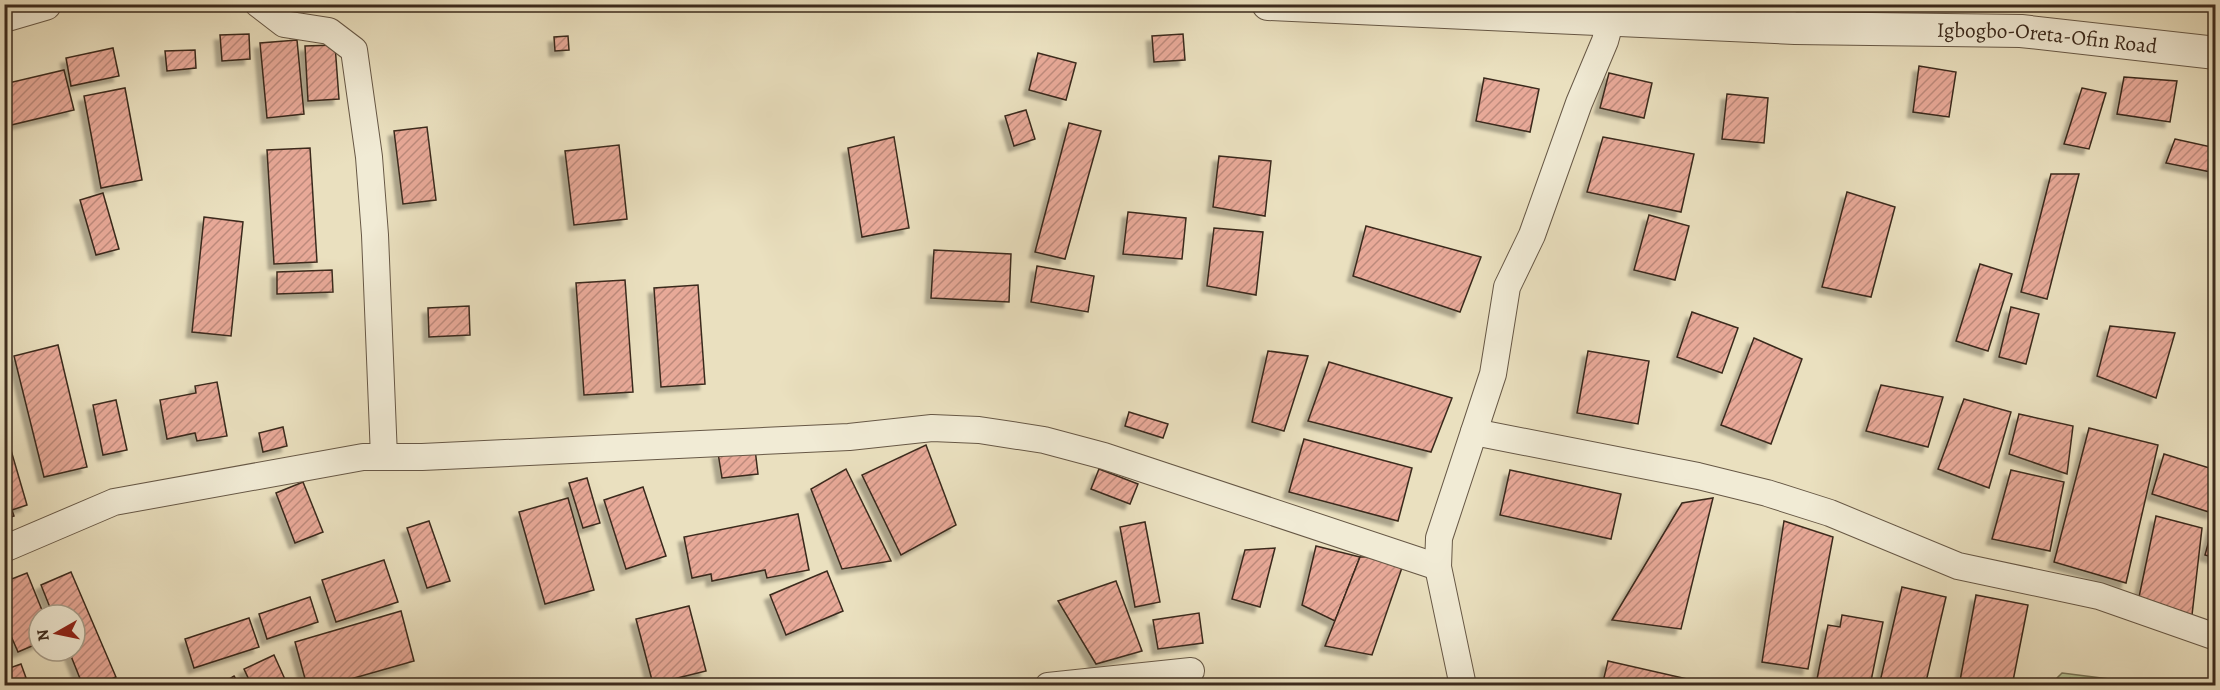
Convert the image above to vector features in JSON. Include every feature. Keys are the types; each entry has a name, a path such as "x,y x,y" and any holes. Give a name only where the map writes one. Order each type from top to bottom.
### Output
{"street":[{"path":"4,16 45,4"},
{"path":"258,4 284,24 329,31 354,50 369,157 375,235 384,457"},
{"name":"Igbogbo-Oreta-Ofin Road","path":"1268,4 1611,19 1782,16 2021,31 2216,53"},
{"path":"1462,686 1438,567 1439,538 1493,374 1507,287 1532,235 1579,103 1605,41 1611,19"},
{"path":"4,549 114,502 363,457 434,457 849,437 932,429 978,430 1044,440 1104,456 1438,567"},
{"path":"1474,432 1698,476 1767,493 1830,513 1958,566 2099,596 2216,637"},
{"path":"1048,686 1191,671"}],"green space":[{"path":"2062,673 2157,685 2050,685"}],"building":[{"path":"249,34 250,59 222,61 220,35"},
{"path":"1183,34 1185,60 1154,62 1152,36"},
{"path":"568,36 569,50 555,51 554,37"},
{"path":"297,40 304,114 267,118 260,43"},
{"path":"335,45 339,99 308,101 305,46"},
{"path":"113,48 119,76 71,86 66,58"},
{"path":"195,50 196,68 167,71 165,51"},
{"path":"1038,53 1076,63 1066,100 1029,90"},
{"path":"1919,66 1956,72 1949,117 1913,112"},
{"path":"64,70 74,110 7,126 4,114 4,84"},
{"path":"1609,73 1652,83 1644,118 1600,108"},
{"path":"2124,77 2177,81 2170,122 2117,114"},
{"path":"1484,78 1539,89 1530,132 1476,121"},
{"path":"125,88 142,180 101,188 84,96"},
{"path":"2082,88 2106,93 2089,149 2064,144"},
{"path":"1727,94 1768,98 1764,143 1722,139"},
{"path":"1026,110 1035,139 1014,146 1005,116"},
{"path":"1069,123 1101,131 1065,259 1035,252"},
{"path":"427,127 436,200 403,204 394,131"},
{"path":"894,137 909,228 862,237 848,148"},
{"path":"1603,137 1694,154 1681,212 1587,192"},
{"path":"2175,139 2216,148 2216,173 2166,163"},
{"path":"619,145 627,219 574,225 565,151"},
{"path":"310,148 317,262 274,264 267,150"},
{"path":"1219,156 1271,161 1265,216 1213,207"},
{"path":"2051,174 2079,174 2047,299 2021,292"},
{"path":"1847,192 1895,207 1871,297 1822,287"},
{"path":"103,193 119,249 96,255 80,200"},
{"path":"1128,212 1186,218 1182,259 1123,254"},
{"path":"1649,215 1689,226 1675,280 1634,270"},
{"path":"204,217 243,222 231,336 192,332"},
{"path":"1366,226 1481,257 1460,312 1353,276"},
{"path":"1214,228 1263,232 1256,295 1207,286"},
{"path":"934,250 1011,254 1009,302 931,298"},
{"path":"1980,264 2012,274 1988,351 1956,341"},
{"path":"1037,266 1094,276 1088,312 1031,302"},
{"path":"332,270 333,292 277,294 277,272"},
{"path":"625,280 633,392 584,395 576,283"},
{"path":"698,285 705,384 661,387 654,288"},
{"path":"469,306 470,335 429,337 428,308"},
{"path":"2011,307 2039,314 2026,364 1999,357"},
{"path":"1692,312 1738,328 1722,373 1677,357"},
{"path":"2110,326 2175,333 2156,398 2097,376"},
{"path":"1754,338 1802,359 1771,444 1721,425"},
{"path":"58,345 87,467 44,477 14,356"},
{"path":"1268,351 1308,356 1284,431 1252,422"},
{"path":"1588,351 1649,361 1638,424 1577,413"},
{"path":"1329,362 1452,398 1431,452 1308,421"},
{"path":"217,382 227,436 197,441 195,433 167,439 160,400 196,393 195,386"},
{"path":"1881,385 1943,397 1928,447 1866,431"},
{"path":"1964,399 2011,412 1989,488 1938,469"},
{"path":"116,400 127,450 103,455 93,405"},
{"path":"1129,412 1168,424 1163,438 1125,426"},
{"path":"2019,414 2073,426 2067,474 2009,454"},
{"path":"283,427 287,446 263,452 259,433"},
{"path":"2089,428 2158,445 2126,583 2054,562"},
{"path":"1304,439 1412,468 1398,521 1289,492"},
{"path":"8,440 27,505 12,510 14,516 4,519 4,441"},
{"path":"926,445 956,525 901,555 862,475"},
{"path":"755,449 758,474 722,478 718,453"},
{"path":"2164,454 2216,470 2216,499 2212,513 2152,494"},
{"path":"846,469 891,561 842,569 811,489"},
{"path":"1099,469 1138,484 1130,504 1091,489"},
{"path":"1510,470 1621,494 1611,539 1500,515"},
{"path":"2011,470 2064,482 2050,551 1992,539"},
{"path":"587,478 600,523 583,528 569,483"},
{"path":"303,482 323,532 295,543 276,493"},
{"path":"643,487 666,556 626,569 604,500"},
{"path":"568,498 594,590 545,604 519,512"},
{"path":"1713,498 1681,629 1612,620 1682,503"},
{"path":"798,514 809,570 767,578 765,570 712,581 711,574 692,578 684,537"},
{"path":"2216,515 2216,558 2205,555"},
{"path":"2156,516 2202,528 2192,615 2139,597"},
{"path":"429,521 450,581 427,588 407,528"},
{"path":"1784,521 1833,537 1808,669 1762,662"},
{"path":"1145,522 1160,602 1135,607 1120,527"},
{"path":"1316,546 1360,557 1335,621 1302,605"},
{"path":"1275,548 1260,607 1232,599 1245,550"},
{"path":"1406,556 1372,655 1325,646 1360,557"},
{"path":"384,560 398,602 336,622 322,580"},
{"path":"827,571 843,611 786,635 770,595"},
{"path":"71,572 84,603 48,603 41,585"},
{"path":"27,573 39,603 27,603 27,648 18,652 4,620 4,582"},
{"path":"1116,581 1142,651 1096,664 1058,601"},
{"path":"1902,587 1946,597 1925,686 1879,686"},
{"path":"1976,595 2028,605 2012,686 1959,686"},
{"path":"310,597 318,622 267,639 259,614"},
{"path":"689,606 706,671 653,684 636,619"},
{"path":"87,609 116,677 96,686 83,686 74,663 87,663"},
{"path":"401,611 414,661 326,686 307,686 295,642"},
{"path":"1199,613 1203,643 1158,649 1153,620"},
{"path":"1842,615 1883,622 1870,686 1849,686 1817,679 1828,625 1840,627"},
{"path":"249,618 259,647 194,668 185,639"},
{"path":"274,655 288,686 252,686 244,669"},
{"path":"1608,661 1705,683 1704,686 1602,686"},
{"path":"21,664 29,686 4,686 4,670"},
{"path":"234,676 240,686 218,686"}]}
